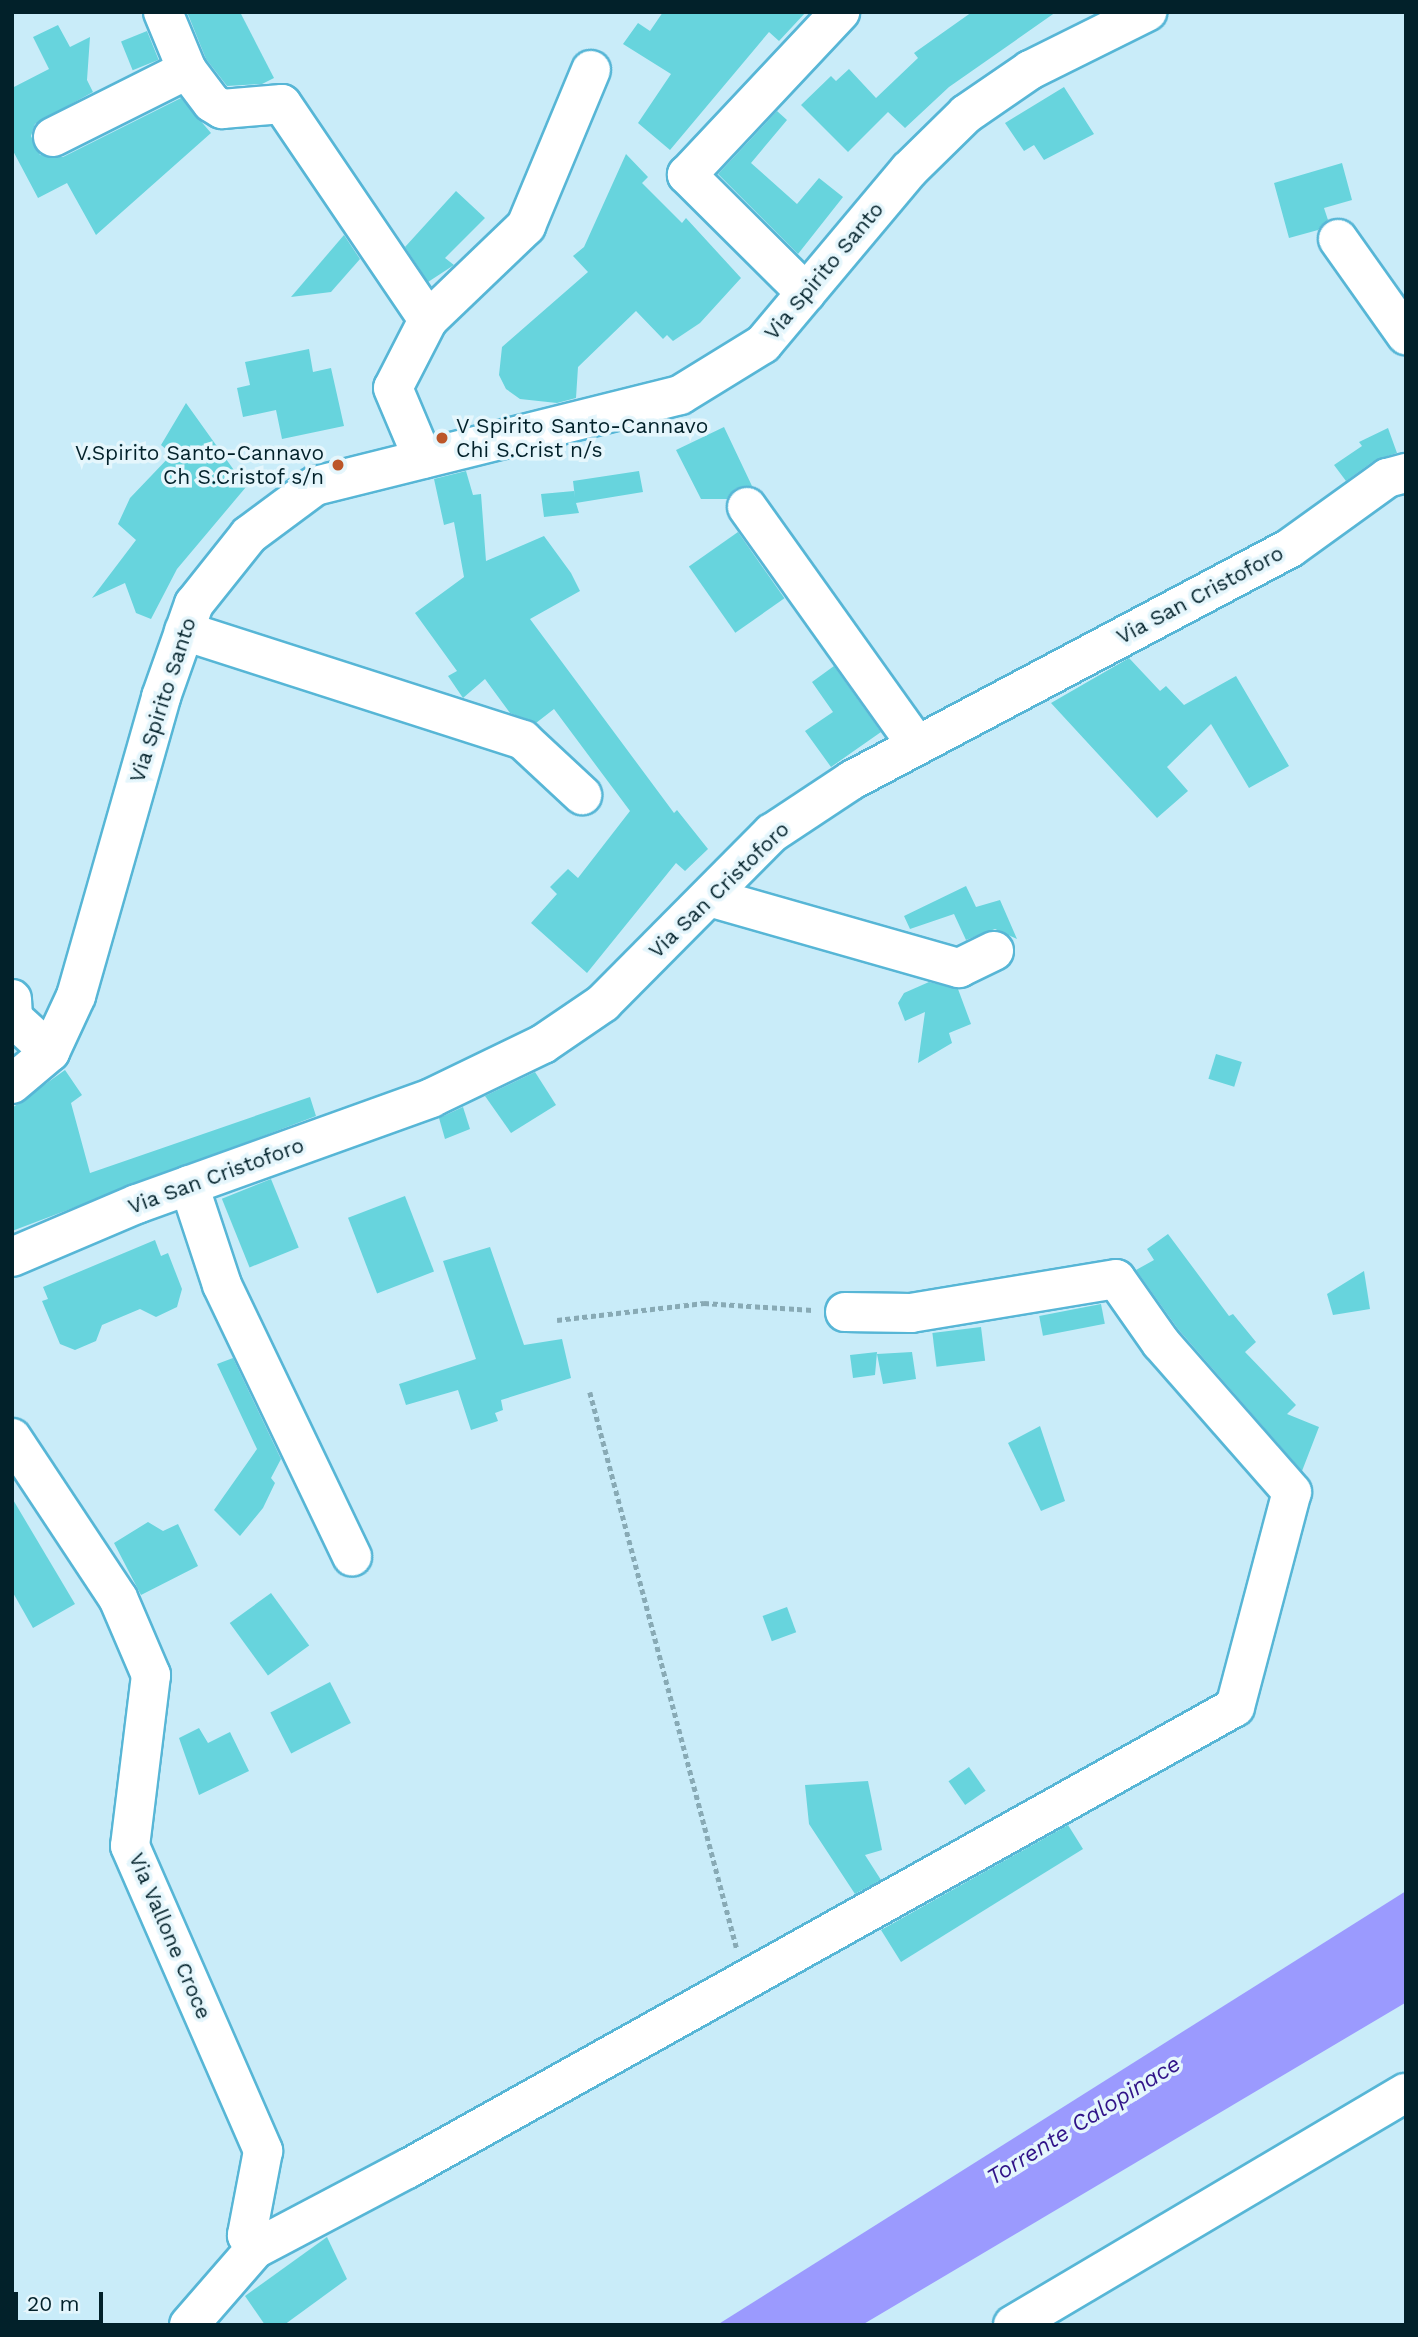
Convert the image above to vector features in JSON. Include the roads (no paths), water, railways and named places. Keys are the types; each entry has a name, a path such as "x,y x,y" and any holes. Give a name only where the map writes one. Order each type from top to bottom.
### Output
{"street":[{"path":"163,12 187,70 204,95 222,109 282,104 428,320"},
{"path":"806,293 687,175 840,12"},
{"name":"Via Spirito Santo","path":"12,1084 50,1052 76,996 161,697 194,604 249,535 314,486 680,395 763,344 909,170 966,114 1030,70 1147,12"},
{"path":"53,137 187,70"},
{"path":"423,459 393,388 428,320 526,226 591,71"},
{"path":"1338,239 1406,335"},
{"name":"Via San Cristoforo","path":"12,1257 189,1185 432,1098 543,1044 603,1003 772,833 852,780 1290,548 1387,478 1406,473"},
{"path":"747,507 917,745"},
{"path":"184,631 523,740 582,795"},
{"path":"709,897 959,968 993,951"},
{"path":"12,999 13,1018 50,1052"},
{"path":"189,1185 222,1285 352,1556"},
{"path":"190,2325 255,2249 746,1980 1235,1707 1292,1492 1161,1342 1116,1279 911,1313 845,1312"},
{"name":"Via Vallone Croce","path":"12,1438 118,1598 150,1675 130,1846 263,2151 247,2235 255,2249"},
{"path":"1013,2325 1406,2093"}],"water":[{"name":"Torrente Calopinace","path":"1406,1891 1405,2003 862,2325 717,2325"}],"place":[{"name":"V Spirito Santo-Cannavo Chi S.Crist n/s","path":"442,438"},
{"name":"V.Spirito Santo-Cannavo Ch S.Cristof s/n","path":"338,465"}]}
